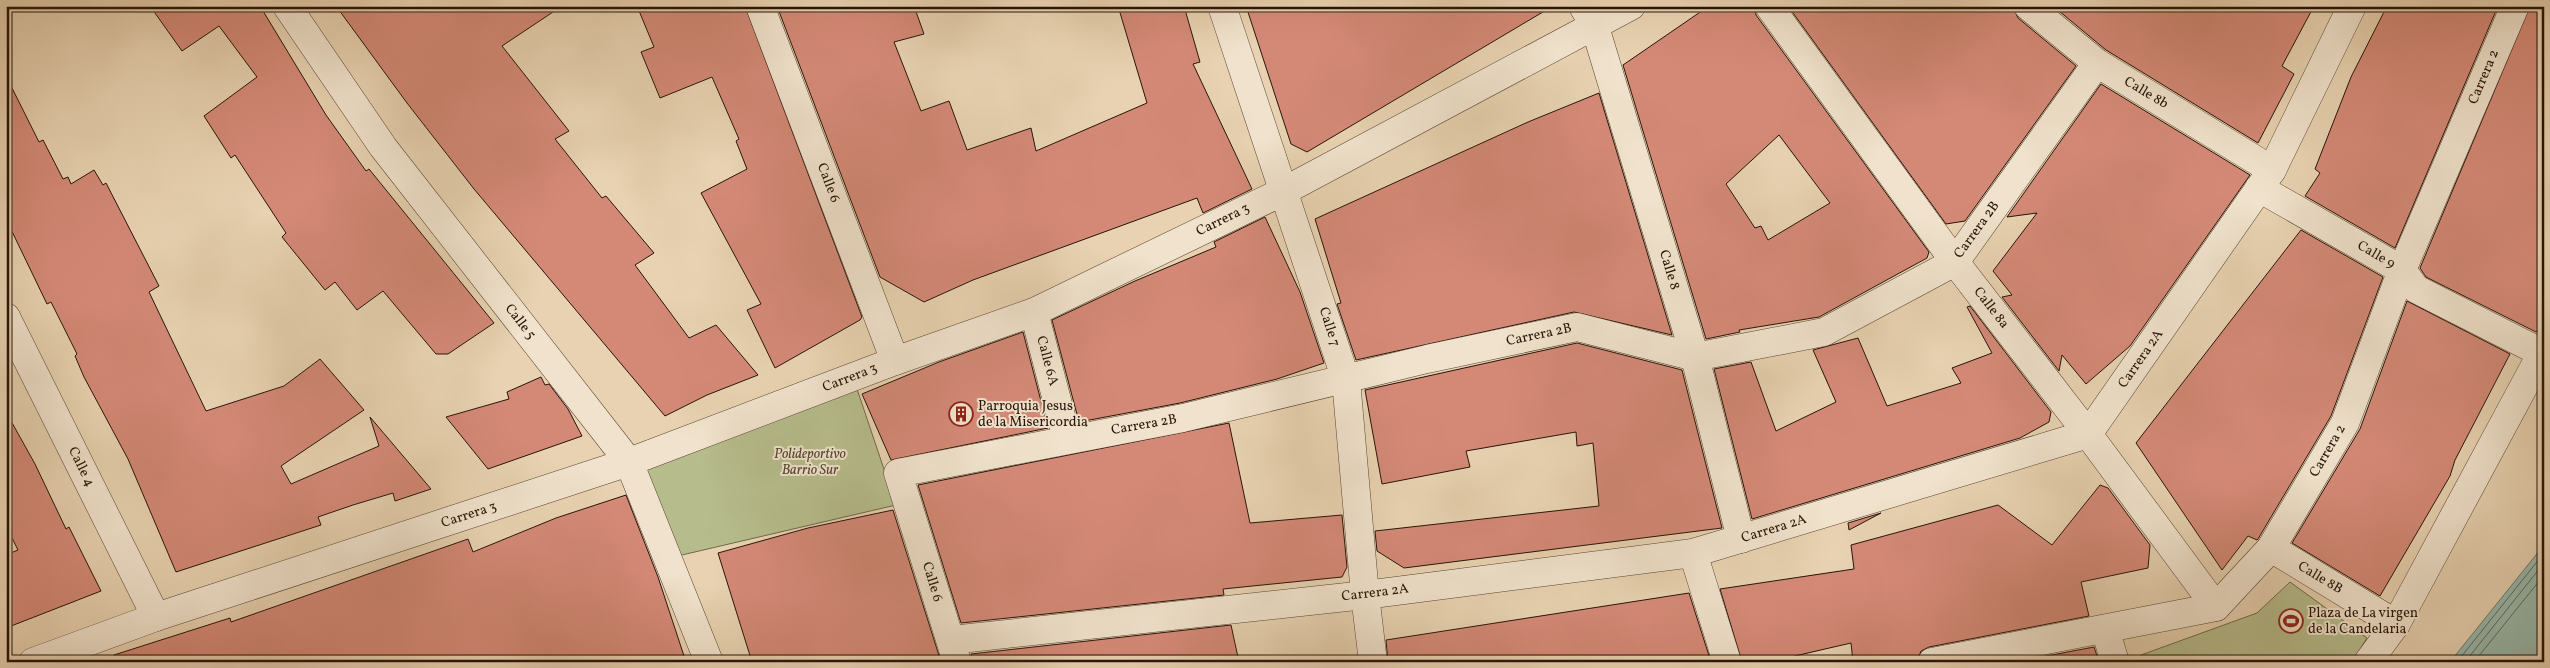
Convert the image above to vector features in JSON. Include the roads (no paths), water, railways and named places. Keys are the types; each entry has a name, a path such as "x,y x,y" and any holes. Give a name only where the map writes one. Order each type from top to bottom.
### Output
{"street":[{"name":"Calle 5","path":"287,6 383,147 629,462 709,662"},
{"name":"Calle 6","path":"760,6 895,361"},
{"name":"Calle 7","path":"1222,6 1346,380 1365,595 1374,662"},
{"name":"Carrera 3","path":"33,662 156,618 629,462 895,361 1034,312 1284,191 1589,16 1630,6"},
{"name":"Calle 8a","path":"1769,6 1955,262 2088,434 2216,607"},
{"name":"Carrera 2A","path":"954,651 1693,553 2088,434 2266,179 2352,6"},
{"name":"Carrera 2","path":"2216,607 2271,548 2345,423 2402,270 2515,6"},
{"name":"Calle 8b","path":"2036,9 2097,63 2266,179"},
{"name":"Calle 8","path":"1589,16 1695,357 1741,539"},
{"name":"Carrera 2B","path":"898,473 1182,418 1427,359 1577,326 1695,357 1824,332 1955,262 2097,63"},
{"name":"Calle 9","path":"2266,179 2402,270 2416,289 2543,351"},
{"name":"Calle 6A","path":"1034,312 1067,439"},
{"name":"Calle 4","path":"6,317 156,618"},
{"path":"2368,662 2396,624 2543,351"},
{"name":"Calle 6","path":"898,473 954,651"},
{"name":"Calle 8B","path":"2271,548 2396,624"},
{"path":"1693,553 1727,662"},
{"path":"1932,662 2216,607"},
{"path":"2105,629 2115,662"}],"water":[{"path":"2544,545 2544,662 2450,662"}],"place":[{"name":"Parroquia Jesus de la Misericordia","path":"961,414"},
{"name":"Plaza de La virgen de la Candelaria","path":"2291,621"}],"park label":[{"name":"Polideportivo Barrio Sur","path":"810,462"}]}
